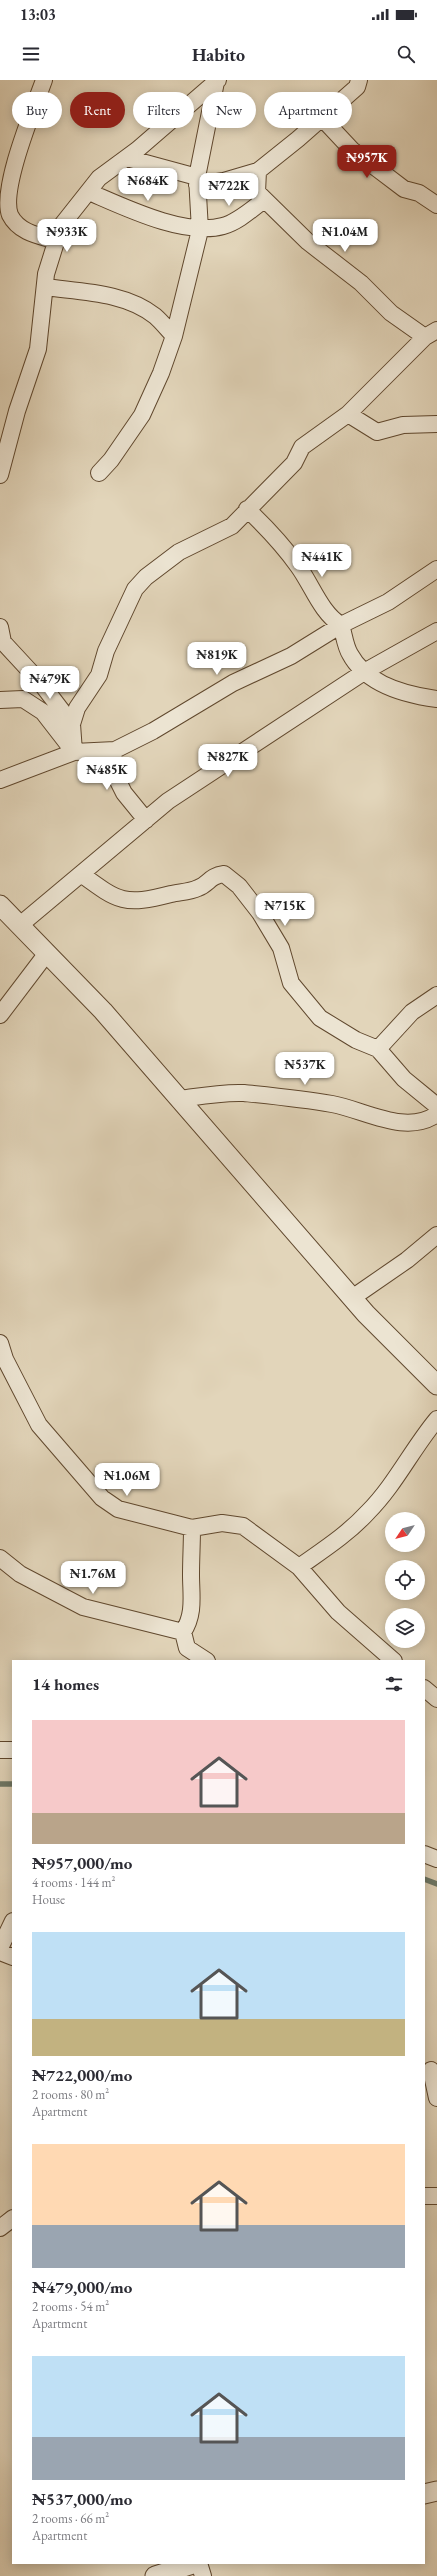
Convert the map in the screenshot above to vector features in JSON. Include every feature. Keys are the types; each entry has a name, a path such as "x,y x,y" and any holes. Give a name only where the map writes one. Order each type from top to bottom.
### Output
{"street":[{"path":"44,80 13,166 6,198 10,215 22,228 34,235 57,241"},
{"path":"351,92 357,87 359,80"},
{"path":"0,475 17,411 38,349 46,274 61,226 99,178 127,158 217,81"},
{"path":"99,473 111,460 142,415 162,373 174,336 200,230 197,181 217,81"},
{"path":"127,158 197,181 224,181 258,171 310,128"},
{"path":"331,128 352,150 404,189 419,194 437,205"},
{"path":"74,752 72,724 77,708 99,675 106,651 135,589 146,577 179,552 232,526 247,509 294,463 302,446 348,414 431,334 391,313 360,283 308,242 257,192 258,171"},
{"path":"89,192 144,215 200,230 224,226 264,200"},
{"path":"45,287 108,296 134,304 154,316 174,336"},
{"path":"348,414 377,432 403,425 437,424"},
{"path":"247,509 274,535 299,567 331,619 341,625 350,654 364,672 412,696 437,699"},
{"path":"0,780 74,752 115,750 153,731 233,683 291,656 341,625 388,602 437,569"},
{"path":"0,627 3,642 40,682 72,724"},
{"path":"437,631 364,672 168,801 81,874 7,915 47,953 103,1011 352,1298 437,1384"},
{"path":"0,700 23,699 43,712 74,752"},
{"path":"115,750 111,767 124,793 146,820"},
{"path":"81,874 110,896 126,902 140,901 199,888 213,876 224,874 239,886 260,913 281,948 291,983 320,1018 356,1040 378,1049 404,1079 437,1106"},
{"path":"0,1015 47,953"},
{"path":"378,1049 412,1012 437,995"},
{"path":"180,1100 224,1093 245,1094 334,1104 356,1112 402,1122 426,1122 437,1114"},
{"path":"352,1298 407,1260 437,1235"},
{"path":"0,1343 5,1359 39,1425 102,1498 118,1509 192,1528 222,1522 243,1526 299,1567 338,1612 393,1660"},
{"path":"299,1567 343,1536 368,1512 389,1487 416,1445 437,1419"},
{"path":"183,1632 189,1624 193,1602 191,1576 192,1528"},
{"path":"0,1558 20,1574 84,1607 183,1632"},
{"path":"183,1632 187,1648 206,1660"},
{"path":"425,1689 437,1699"},
{"path":"0,1750 12,1750"},
{"path":"425,1854 437,1859"},
{"path":"0,1948 12,1923"},
{"path":"0,1952 12,1957"},
{"path":"431,2070 437,2098"},
{"path":"425,2196 437,2196"},
{"path":"0,2228 12,2219"},
{"path":"425,2494 437,2490"},
{"path":"155,2576 193,2564"},
{"path":"199,2564 203,2576"}],"waterway":[{"path":"0,1784 12,1784"},
{"path":"425,1879 437,1884"}]}
